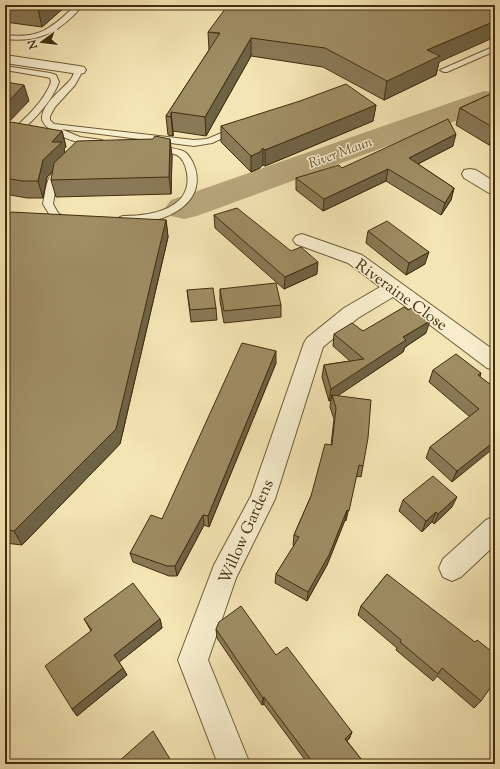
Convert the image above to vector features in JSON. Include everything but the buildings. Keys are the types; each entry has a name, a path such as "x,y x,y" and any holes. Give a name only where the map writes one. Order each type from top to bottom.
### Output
{"street":[{"path":"5,59 79,70"},
{"path":"470,174 493,185"},
{"name":"Riveraine Close","path":"302,240 355,259 495,362"},
{"name":"Willow Gardens","path":"234,764 193,660 224,574 263,499 314,343 351,313 394,287"},
{"path":"452,568 495,528"}],"lane":[{"path":"5,37 24,39 46,34 80,5"},
{"path":"444,70 495,48"},
{"path":"5,68 47,75 53,77 55,82 54,88 39,107 5,142"},
{"path":"79,70 76,78 46,114 45,119 49,125 87,145 112,144"},
{"path":"49,125 194,143 209,141 244,127"},
{"path":"115,220 153,218 167,213 182,203 190,192 192,179 191,169 182,155 172,151 150,148"},
{"path":"68,163 53,178 48,204 54,215 69,221 77,221"}],"waterway":[{"name":"River Maun","path":"184,208 484,100 495,105"}]}
